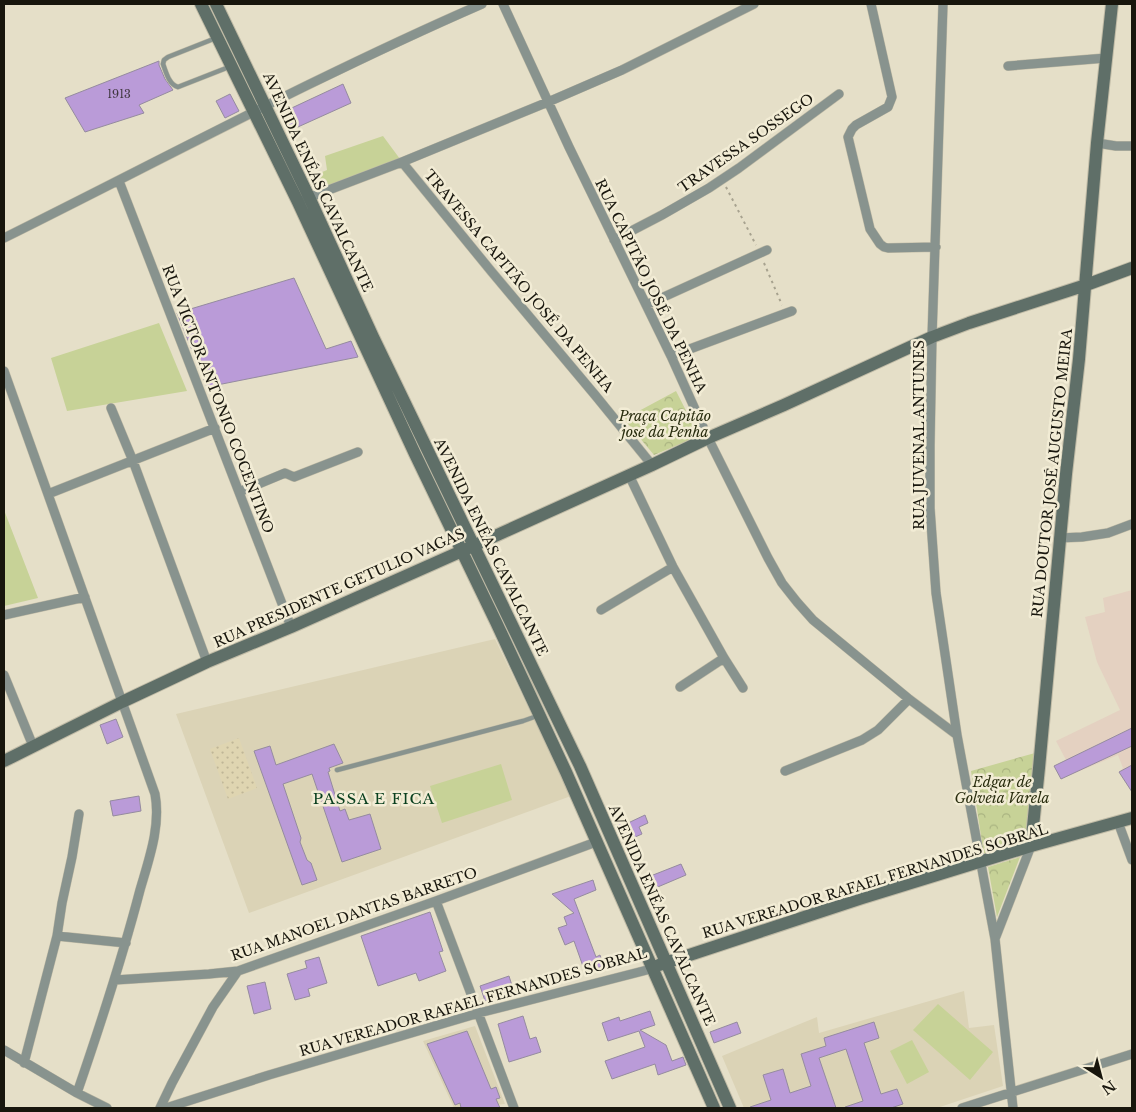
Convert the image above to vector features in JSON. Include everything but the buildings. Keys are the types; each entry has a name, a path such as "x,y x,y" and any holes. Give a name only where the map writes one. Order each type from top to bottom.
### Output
{"street":[{"name":"AVENIDA ENÉAS CAVALCANTE","path":"201,4 254,112 304,200"},
{"name":"AVENIDA ENÉAS CAVALCANTE","path":"216,4 266,106 304,200 415,454 566,772 714,1108"},
{"path":"4,238 266,106 443,20 482,4"},
{"name":"RUA CAPITÃO JOSÉ DA PENHA","path":"503,4 548,102 671,356 708,438 782,583 813,620 909,699 957,735"},
{"path":"304,200 402,162 622,70 754,4"},
{"path":"871,4 892,97 888,107 856,125 848,138 870,229 884,247 936,247"},
{"name":"RUA JUVENAL ANTUNES","path":"943,4 932,337 930,508 936,593 957,735 995,939 1013,1108"},
{"name":"RUA DOUTOR JOSÉ AUGUSTO MEIRA","path":"995,939 1031,846 1059,538 1086,285 1097,142 1112,4"},
{"path":"231,65 243,58"},
{"path":"1008,66 1106,58"},
{"name":"TRAVESSA SOSSEGO","path":"614,240 709,188 839,94"},
{"path":"1097,142 1116,146 1132,146"},
{"name":"TRAVESSA CAPITÃO JOSÉ DA PENHA","path":"402,162 652,465"},
{"name":"RUA VICTOR ANTONIO COCENTINO","path":"119,180 291,627"},
{"path":"646,305 764,252"},
{"name":"RUA PRESIDENTE GETULIO VAGAS","path":"4,762 122,702 208,662 462,551 932,337 1132,268"},
{"name":"AVENIDA ENÉAS CAVALCANTE","path":"336,270 374,338 580,766 667,962 727,1107"},
{"path":"671,356 789,313"},
{"path":"4,371 157,804 156,828 152,847 126,943 77,1094"},
{"path":"111,408 133,461 208,662"},
{"path":"48,494 215,428"},
{"path":"415,454 426,448"},
{"path":"240,492 285,473 294,478 358,452"},
{"path":"629,475 673,567 743,688"},
{"path":"1059,538 1108,533 1132,524"},
{"path":"601,610 673,567"},
{"path":"4,615 85,597"},
{"path":"496,622 508,617"},
{"path":"680,688 724,658"},
{"path":"4,675 33,746"},
{"path":"785,771 862,740 878,730 909,699"},
{"path":"566,772 580,766"},
{"path":"24,1063 57,936 79,814"},
{"name":"RUA VEREADOR RAFAEL FERNANDES SOBRAL","path":"166,1108 269,1075 479,1013 647,970 862,898 1031,846 1132,818"},
{"path":"1118,822 1132,860"},
{"name":"RUA MANOEL DANTAS BARRETO","path":"115,980 238,971 436,902 596,842"},
{"path":"436,902 514,1108"},
{"path":"57,936 126,943"},
{"path":"160,1108 213,1007 238,971"},
{"path":"4,1050 77,1094 107,1108"},
{"path":"962,1108 1132,1054"}],"lane":[{"path":"218,38 164,60 163,64 171,82 174,86 178,87 231,65"},
{"path":"338,770 524,721 539,715"}],"path":[{"path":"722,178 764,252 789,313"}],"shaded area":[{"path":"1132,590 1132,788 1130,789 1119,772 1123,768 1118,755 1061,779 1054,766 1066,760 1056,741 1120,710 1097,662 1085,617 1105,612 1103,598"},
{"path":"495,639 571,796 249,913 176,714"},
{"path":"964,991 969,1028 994,1025 1003,1086 937,1108 744,1108 722,1056 817,1017 819,1033"},
{"path":"475,1026 505,1104 454,1108 423,1041"}],"green space":[{"path":"383,136 400,159 316,192 308,178 327,170 325,156"},
{"path":"159,323 187,391 67,411 51,358"},
{"name":"Praça Capitão jose da Penha","path":"676,391 699,436 654,455 624,419"},
{"path":"4,510 38,598 4,606"},
{"name":"Edgar de Golveia Varela","path":"1035,753 1026,842 984,855 971,771"},
{"path":"501,764 512,800 442,823 430,786"},
{"path":"1020,857 997,917 988,867"},
{"path":"938,1004 993,1052 970,1080 913,1030"},
{"path":"912,1040 929,1072 907,1084 890,1051"}],"sand":[{"path":"239,738 257,788 228,799 210,749"}],"district":[{"name":"PASSA E FICA","path":"374,799"}]}
